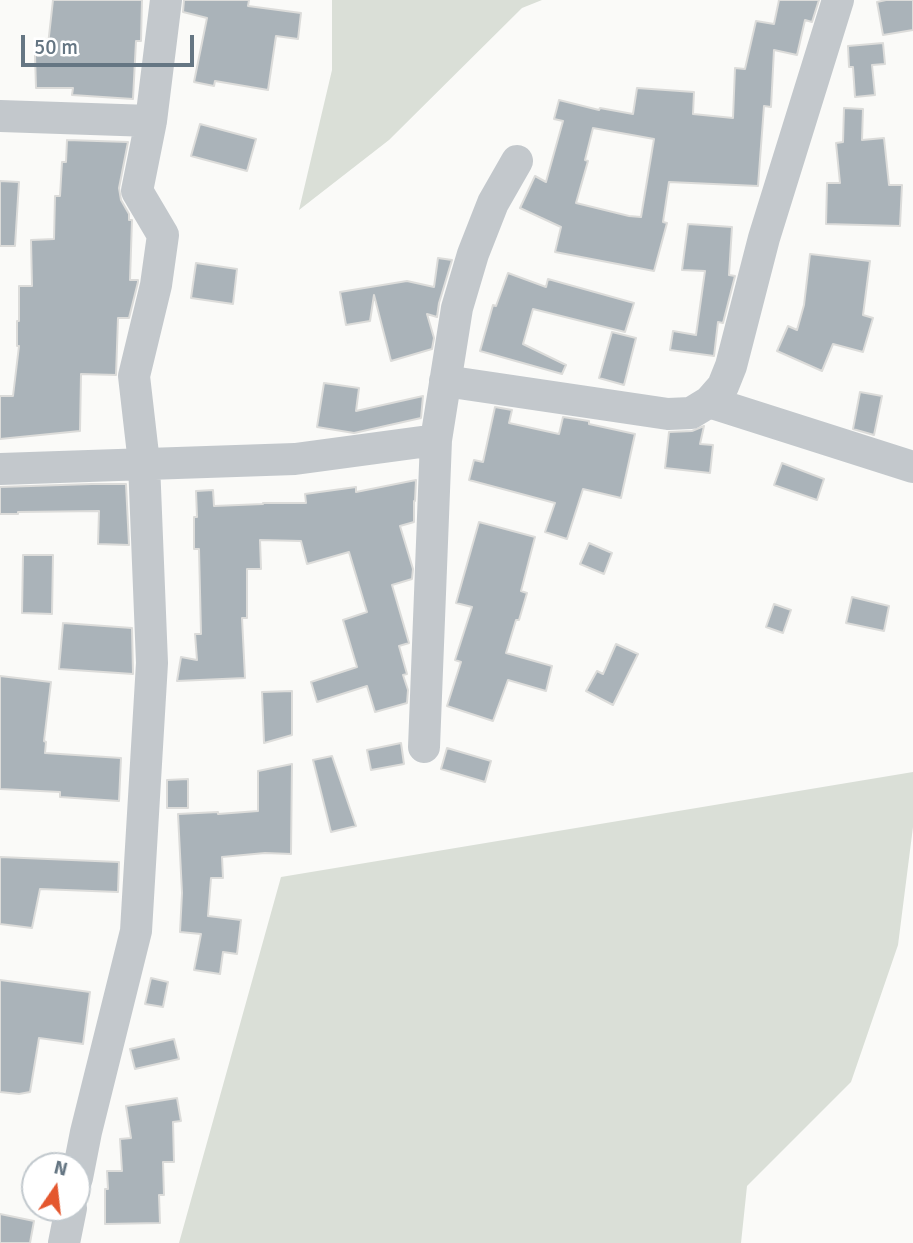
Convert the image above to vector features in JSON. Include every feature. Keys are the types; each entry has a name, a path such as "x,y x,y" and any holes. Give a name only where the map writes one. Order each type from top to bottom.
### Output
{"street":[{"path":"82,1152 136,931 152,663 144,463 134,376 156,285 163,235 137,191 151,121 166,0"},
{"path":"445,381 668,414 691,413 709,402 723,386 731,366 764,237 838,0"},
{"path":"0,116 151,121"},
{"path":"424,747 436,440 445,381 457,308 473,254 493,203 516,161"},
{"path":"709,402 913,467"},
{"path":"0,469 295,459 436,440"},
{"path":"64,1243 68,1222"}],"shaded area":[{"path":"332,0 542,0 522,8 389,140 299,210 332,70"},
{"path":"913,772 913,827 898,945 851,1082 747,1186 741,1243 179,1243 281,877"}],"building":[{"path":"53,0 142,0 141,41 136,41 133,99 72,95 73,88 36,88 35,55 47,54"},
{"path":"184,0 249,0 248,6 301,13 298,39 276,36 268,90 215,81 214,86 194,82 207,18 183,12"},
{"path":"779,0 819,0 812,22 805,20 797,55 774,50 771,107 764,106 758,186 669,182 663,222 667,223 654,271 555,252 561,227 520,208 535,176 546,182 563,121 554,119 559,100 599,110 600,108 633,114 637,88 694,92 693,114 733,118 735,68 745,69 756,21 774,24","holes":["593,128 654,139 641,217 576,203 588,161 585,160"]},
{"path":"913,0 913,30 883,35 877,2"},
{"path":"883,43 885,64 872,65 875,95 855,97 848,46"},
{"path":"844,108 863,109 862,140 884,138 889,185 902,185 900,226 826,224 827,183 840,183 836,143 843,142"},
{"path":"200,124 256,139 247,171 191,156"},
{"path":"67,140 128,142 119,188 129,220 132,220 130,280 138,282 129,318 118,318 116,375 81,374 80,431 0,439 0,396 13,396 19,346 19,286 32,286 31,240 54,239 55,196 60,196 62,162 66,162"},
{"path":"0,181 19,182 15,246 0,246"},
{"path":"688,224 732,227 729,275 735,276 723,323 718,322 714,356 670,350 673,331 696,335 705,271 682,270"},
{"path":"810,254 870,261 863,315 873,318 863,352 833,344 822,371 777,351 788,326 797,330 804,305"},
{"path":"438,258 452,260 437,317 427,314 434,338 432,349 391,361 374,295 370,321 346,325 340,292 407,281 434,287"},
{"path":"196,263 237,269 233,304 191,298"},
{"path":"508,273 546,287 548,279 634,303 625,332 533,309 523,344 566,365 562,374 480,351 493,305 496,306"},
{"path":"612,332 636,338 624,385 599,378"},
{"path":"324,383 359,388 356,411 423,396 421,418 354,433 317,427"},
{"path":"860,392 882,396 874,435 853,429"},
{"path":"495,407 512,410 509,423 559,434 563,417 635,434 621,498 583,489 567,539 545,532 555,503 469,480 474,460 483,462"},
{"path":"704,426 700,444 713,445 710,473 665,468 669,432 692,431"},
{"path":"782,463 824,479 817,500 774,485"},
{"path":"416,480 414,522 400,526 413,569 412,579 392,585 409,643 399,646 407,674 403,675 408,690 407,703 375,712 367,686 317,702 311,682 357,667 343,620 367,612 349,552 307,564 301,541 260,540 261,569 247,569 247,618 242,618 245,678 177,681 181,657 197,660 195,634 201,634 199,549 194,549 196,491 213,490 214,506 306,503 305,494 356,487 356,492"},
{"path":"126,484 129,545 98,544 99,511 0,514 0,487"},
{"path":"479,522 535,537 521,591 527,593 506,653 552,666 546,691 508,680 493,721 447,706 461,662 455,660 472,607 456,603"},
{"path":"589,543 612,553 604,574 580,564"},
{"path":"23,555 53,555 52,614 22,613"},
{"path":"852,597 889,606 884,631 846,623"},
{"path":"774,604 791,610 783,633 766,627"},
{"path":"63,623 132,628 133,674 59,669"},
{"path":"616,644 638,654 613,705 586,691 597,671 603,674"},
{"path":"0,676 51,682 45,753 121,758 119,801 60,797 60,792 0,789"},
{"path":"292,691 292,735 264,743 262,692"},
{"path":"401,743 404,764 371,770 367,750"},
{"path":"447,748 491,761 485,782 441,769"},
{"path":"332,756 356,826 331,832 313,760"},
{"path":"292,764 291,854 265,853 222,857 223,878 211,878 208,916 241,920 237,954 223,952 220,974 194,970 201,934 180,932 182,893 178,814 258,811 258,771"},
{"path":"188,779 188,808 167,808 167,780"},
{"path":"0,857 119,862 118,892 40,889 32,928 0,924"},
{"path":"151,978 168,982 163,1007 145,1004"},
{"path":"0,980 90,992 83,1044 39,1038 30,1092 0,1092"},
{"path":"174,1039 179,1059 135,1069 130,1049"},
{"path":"177,1098 181,1121 173,1122 174,1162 163,1162 164,1195 159,1195 160,1223 105,1224 107,1171 122,1171 120,1139 131,1138 126,1106"},
{"path":"0,1214 21,1218 21,1222 34,1222 30,1243 0,1243"}]}
